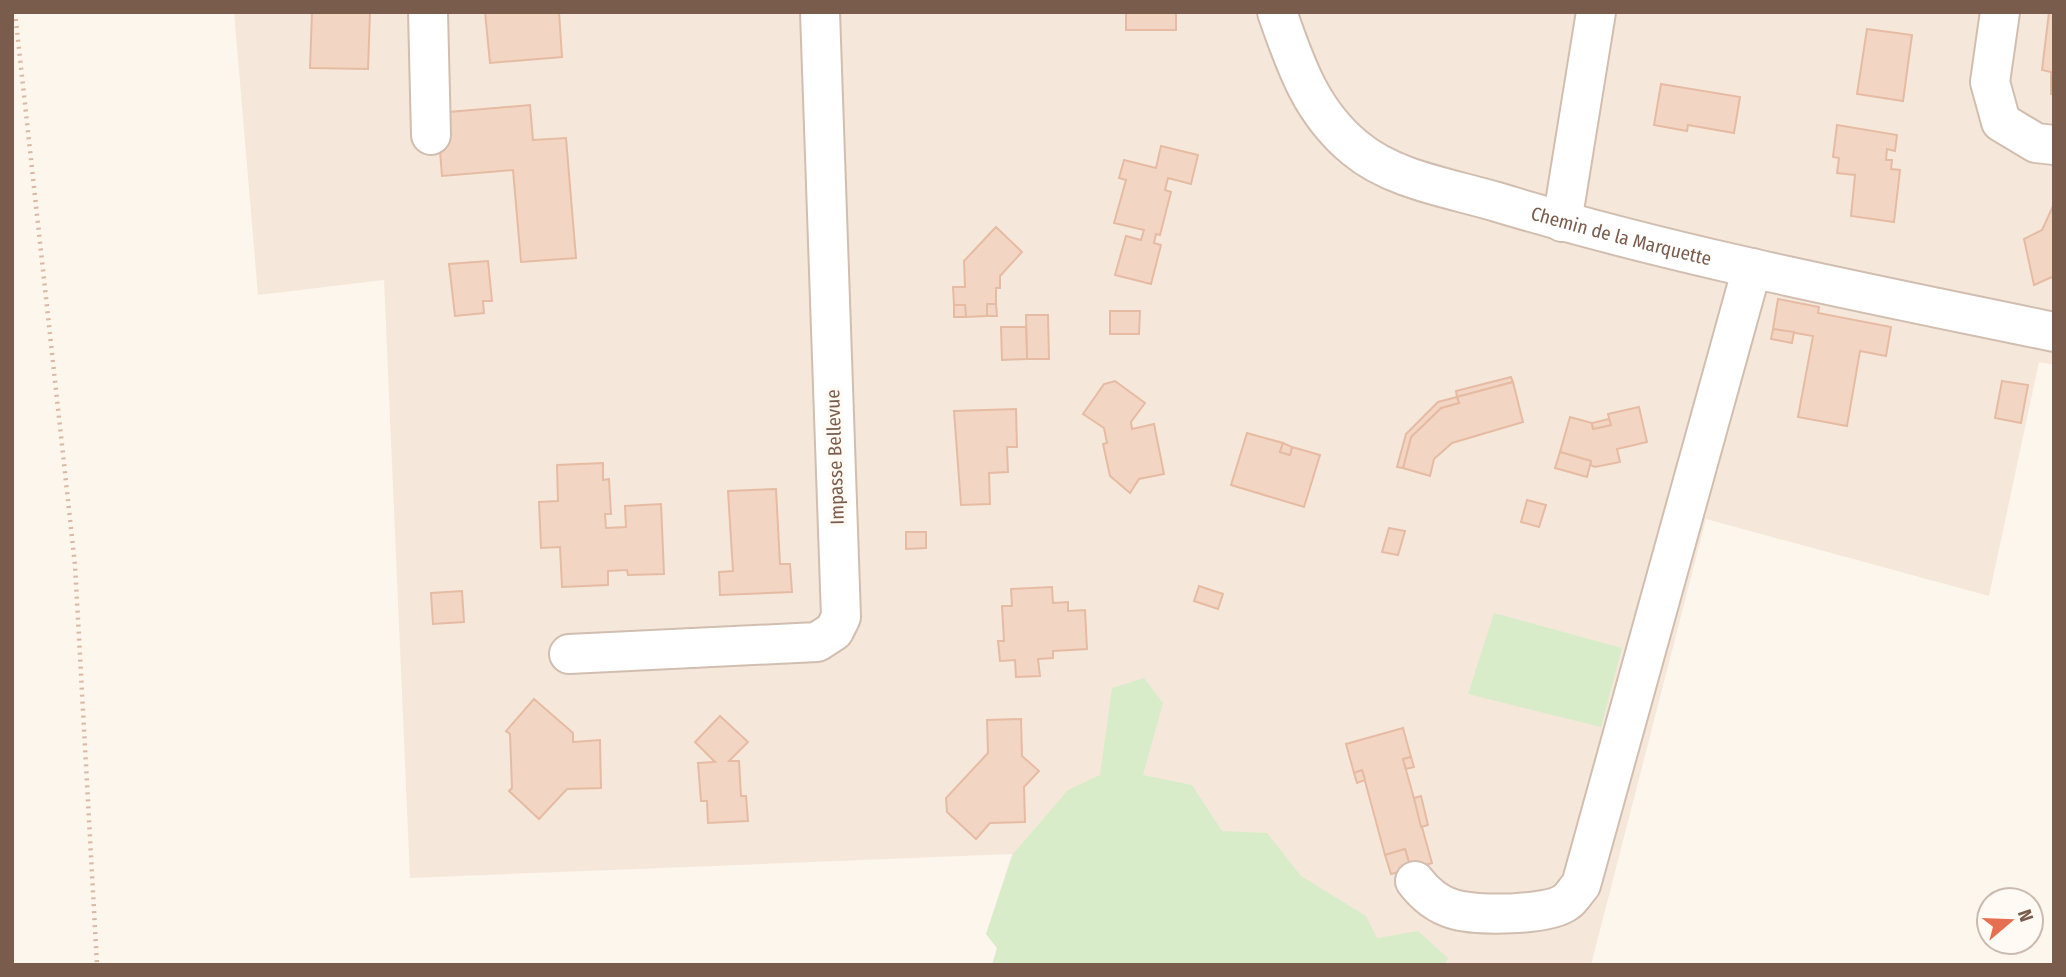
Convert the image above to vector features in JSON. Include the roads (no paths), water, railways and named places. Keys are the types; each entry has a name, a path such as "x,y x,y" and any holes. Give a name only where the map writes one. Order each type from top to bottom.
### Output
{"street":[{"path":"428,12 431,135"},
{"name":"Impasse Bellevue","path":"569,654 817,642 834,631 841,617 820,12"},
{"name":"Chemin de la Marquette","path":"1277,12 1311,98 1331,127 1356,149 1385,168 1562,222 1752,268 2054,332"},
{"path":"1562,222 1596,12"},
{"path":"2000,12 1990,82 2001,122 2036,143 2054,145"},
{"path":"1415,881 1429,897 1454,910 1545,912 1567,902 1581,885 1752,268"}]}
